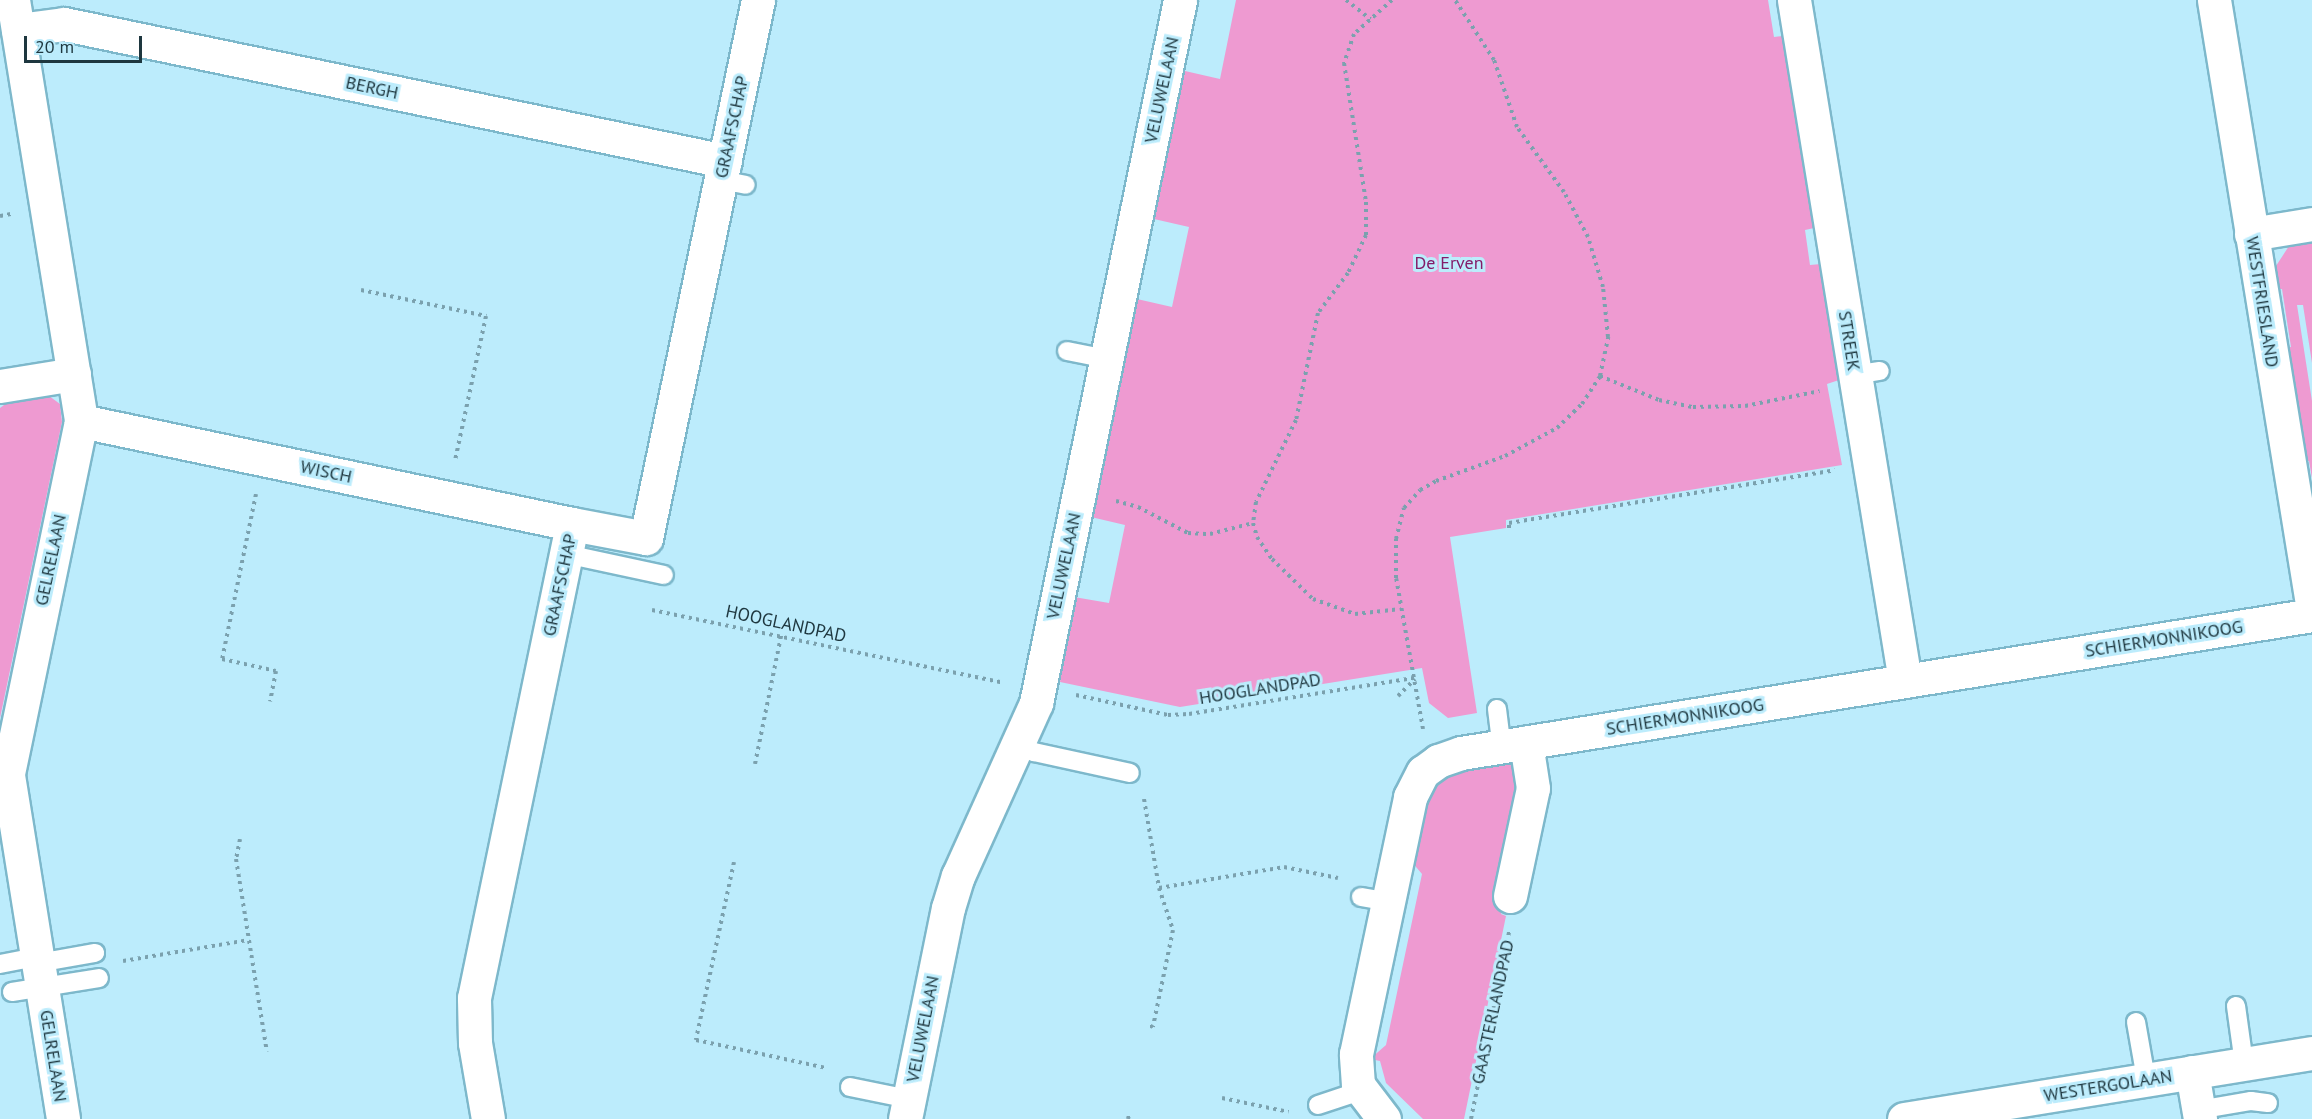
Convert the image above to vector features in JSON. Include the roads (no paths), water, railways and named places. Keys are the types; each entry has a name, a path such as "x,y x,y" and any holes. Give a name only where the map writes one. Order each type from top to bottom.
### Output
{"street":[{"name":"GRAAFSCHAP","path":"488,1119 475,1042 474,998 569,539 646,538 731,175 758,0"},
{"name":"VELUWELAAN","path":"907,1109 948,908 970,848 1038,696 1180,0"},
{"name":"STREEK","path":"1794,0 1867,373 1905,681"},
{"name":"WESTFRIESLAND","path":"2214,0 2312,604"},
{"name":"BERGH","path":"16,15 731,175"},
{"name":"GELRELAAN","path":"16,15 81,421 4,775 32,975 63,1119"},
{"path":"2251,234 2312,224"},
{"path":"0,386 74,374"},
{"name":"WISCH","path":"81,421 569,539"},
{"name":"SCHIERMONNIKOOG","path":"1360,1091 1355,1073 1356,1054 1375,900 1410,797 1423,772 1453,754 2312,615"},
{"path":"1510,896 1533,788 1514,745"},
{"name":"WESTERGOLAAN","path":"1904,1119 2312,1053"},
{"path":"2192,1072 2199,1114"},
{"path":"1360,1091 1384,1119"}],"lane":[{"path":"1066,351 1107,360"},
{"path":"569,539 664,575"},
{"path":"1497,709 1514,745"},
{"path":"1018,744 1034,752 1130,773"},
{"path":"32,975 94,953"},
{"path":"0,964 32,975 99,978"},
{"path":"2236,1006 2244,1064"},
{"path":"2136,1022 2146,1079"},
{"path":"850,1087 907,1109"},
{"path":"1318,1105 1360,1091"},
{"path":"2199,1114 2251,1101 2268,1103"}],"park label":[{"name":"De Erven","path":"1449,263"}]}
